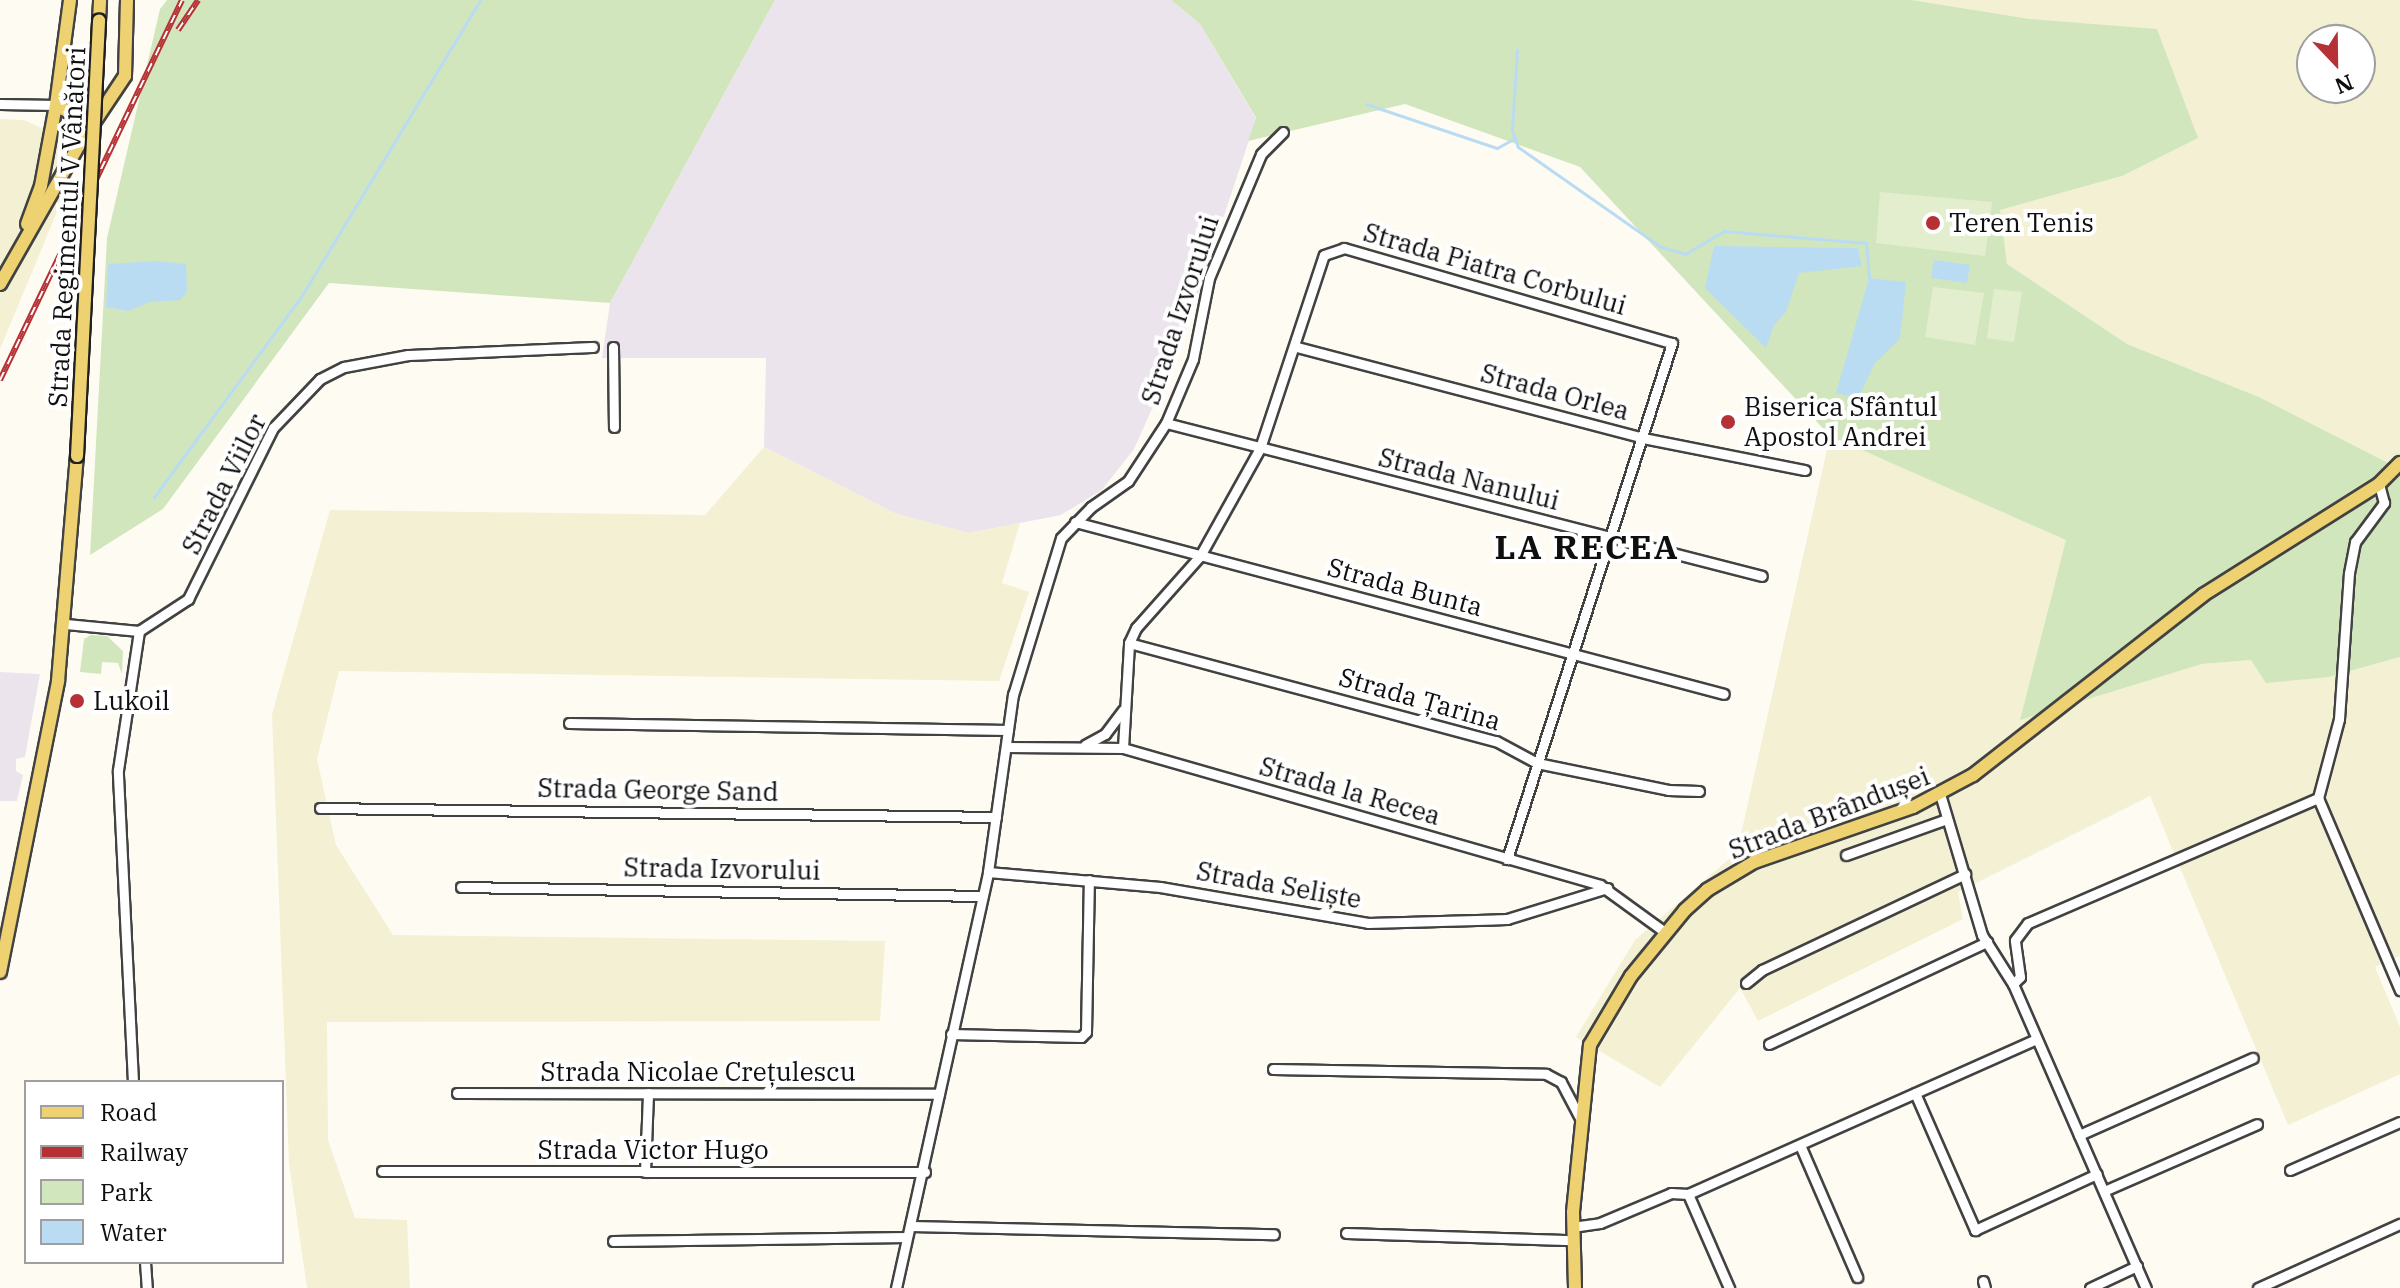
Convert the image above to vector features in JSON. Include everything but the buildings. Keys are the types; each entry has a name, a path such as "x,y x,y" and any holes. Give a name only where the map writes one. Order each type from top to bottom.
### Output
{"main road":[{"path":"15,257 41,186 70,0"},
{"name":"Strada Regimentul V Vânători","path":"0,972 66,624 100,0"},
{"path":"0,284 92,125 125,76 127,0"},
{"path":"56,105 92,125"},
{"name":"Strada Brândușei","path":"1575,1288 1572,1233 1580,1118 1585,1065 1595,1031 1665,932 1707,890 1754,862 1938,796 1998,757 2203,595 2379,484 2400,463"}],"street":[{"path":"0,104 56,105"},
{"name":"Strada Izvorului","path":"896,1288 925,1172 951,1034 988,872 1013,695 1061,538 1075,522 1128,481 1166,423 1193,359 1209,278 1261,154 1283,132"},
{"name":"Strada Piatra Corbului","path":"1129,643 1136,628 1200,556 1260,448 1297,347 1324,255 1334,248 1672,343 1643,438"},
{"name":"Strada Viilor","path":"139,631 178,608 196,588 273,428 320,379 344,367 408,355 593,347"},
{"path":"613,347 614,427"},
{"name":"Strada Orlea","path":"1297,347 1643,438 1805,470"},
{"name":"Strada Nanului","path":"1166,423 1762,576"},
{"path":"1507,859 1571,653 1643,438"},
{"path":"2379,484 2384,503 2355,542 2349,573 2339,719 2318,798 2400,990"},
{"name":"Strada Bunta","path":"1075,522 1724,694"},
{"path":"66,624 139,631 118,770 133,1080"},
{"path":"1123,748 1129,643"},
{"name":"Strada Țarina","path":"1129,643 1496,741 1537,763 1668,790 1699,791"},
{"path":"1076,748 1105,734 1125,708"},
{"path":"569,723 1008,730"},
{"name":"Strada la Recea","path":"1006,747 1123,748 1607,888 1665,932"},
{"path":"1938,796 1987,942 2013,984 2034,1040 2146,1288"},
{"path":"2013,984 2020,977 2015,940 2028,923 2318,798"},
{"name":"Strada George Sand","path":"320,808 996,817"},
{"path":"1846,855 1946,816"},
{"name":"Strada Seliște","path":"988,872 1089,880 1368,923 1507,919 1607,888"},
{"path":"1746,983 1762,970 1965,874"},
{"path":"951,1034 1081,1037 1086,1032 1089,880"},
{"name":"Strada Izvorului","path":"461,887 982,896"},
{"path":"1769,1044 1987,942"},
{"path":"1346,1233 1572,1233 1671,1193 1688,1194 2034,1040"},
{"path":"2079,1135 2253,1058"},
{"path":"1273,1069 1546,1074 1561,1082 1580,1118"},
{"name":"Strada Nicolae Crețulescu","path":"457,1093 939,1094"},
{"path":"645,1172 648,1093"},
{"path":"1915,1093 1975,1230 2097,1174"},
{"path":"2290,1170 2400,1122"},
{"path":"2104,1191 2257,1124"},
{"path":"1800,1145 1857,1277"},
{"name":"Strada Victor Hugo","path":"382,1171 925,1172"},
{"path":"1688,1194 1729,1288"},
{"path":"2258,1288 2400,1224"},
{"path":"911,1226 1274,1234"},
{"path":"613,1241 907,1237"},
{"path":"145,1264 147,1288"},
{"path":"2090,1288 2137,1266"}],"shaded area":[{"path":"775,0 1171,0 1200,24 1256,119 1183,340 1134,449 1102,490 1061,515 969,533 896,514 764,447 766,358 602,358 610,303"},
{"path":"1912,0 2400,0 2400,469 2259,397 2127,344 2007,264 1999,210 2122,176 2030,19"},
{"path":"0,119 24,120 84,147 0,349"},
{"path":"1830,436 2067,540 2021,719 2202,664 2251,660 2329,677 2400,657 2400,956 2375,967 2400,1027 2400,1074 2288,1125 2150,796 1958,892 1963,919 1758,1021 1740,988 1660,1087 1576,1037 1635,940 1737,852"},
{"path":"764,447 896,514 969,533 1020,523 1002,583 1029,592 999,681 339,671 317,759 336,845 393,935 885,941 880,1021 327,1022 328,1140 355,1218 407,1220 410,1288 307,1288 289,1163 272,714 330,510 705,515"},
{"path":"0,672 40,674 25,757 16,759 16,771 23,775 17,801 0,801"}],"green space":[{"path":"167,0 775,0 610,303 329,283 163,509 90,555 107,238 160,9"},
{"path":"1171,0 1912,0 2030,19 2157,29 2198,138 2122,176 2000,210 2007,264 2127,344 2259,397 2400,469 2400,657 2329,677 2266,683 2251,660 2202,664 2020,720 2066,540 1830,436 1580,167 1405,104 1248,141 1256,118 1200,24"},
{"name":"Teren Tenis","path":"1880,192 1992,202 1985,256 1876,243"},
{"name":"Teren Tenis","path":"1933,287 1984,293 1975,345 1925,337"},
{"name":"Teren Tenis","path":"1994,289 2022,292 2014,342 1987,338"},
{"path":"91,635 107,636 123,651 122,674 118,663 102,662 101,674 80,672 84,639"}],"water":[{"path":"1714,246 1858,248 1862,266 1799,273 1786,312 1774,325 1766,348 1705,288"},
{"path":"1934,260 1970,265 1967,283 1931,278"},
{"path":"156,261 186,264 187,291 181,300 150,302 128,311 106,307 108,264"},
{"path":"1869,278 1906,282 1900,339 1875,363 1861,392 1852,397 1836,393"}],"waterway":[{"path":"154,497 301,297 480,0"},
{"path":"1517,50 1512,130 1518,147 1661,247 1685,254 1724,231 1866,243 1869,278"},
{"path":"1366,104 1497,148 1515,138"}],"railway":[{"path":"0,380 182,0"},
{"path":"178,30 198,0"}],"place":[{"name":"Teren Tenis","path":"1933,223"},
{"name":"Biserica Sfântul Apostol Andrei","path":"1728,422"},
{"name":"Lukoil","path":"77,701"}],"district":[{"name":"LA RECEA","path":"1587,547"}]}
